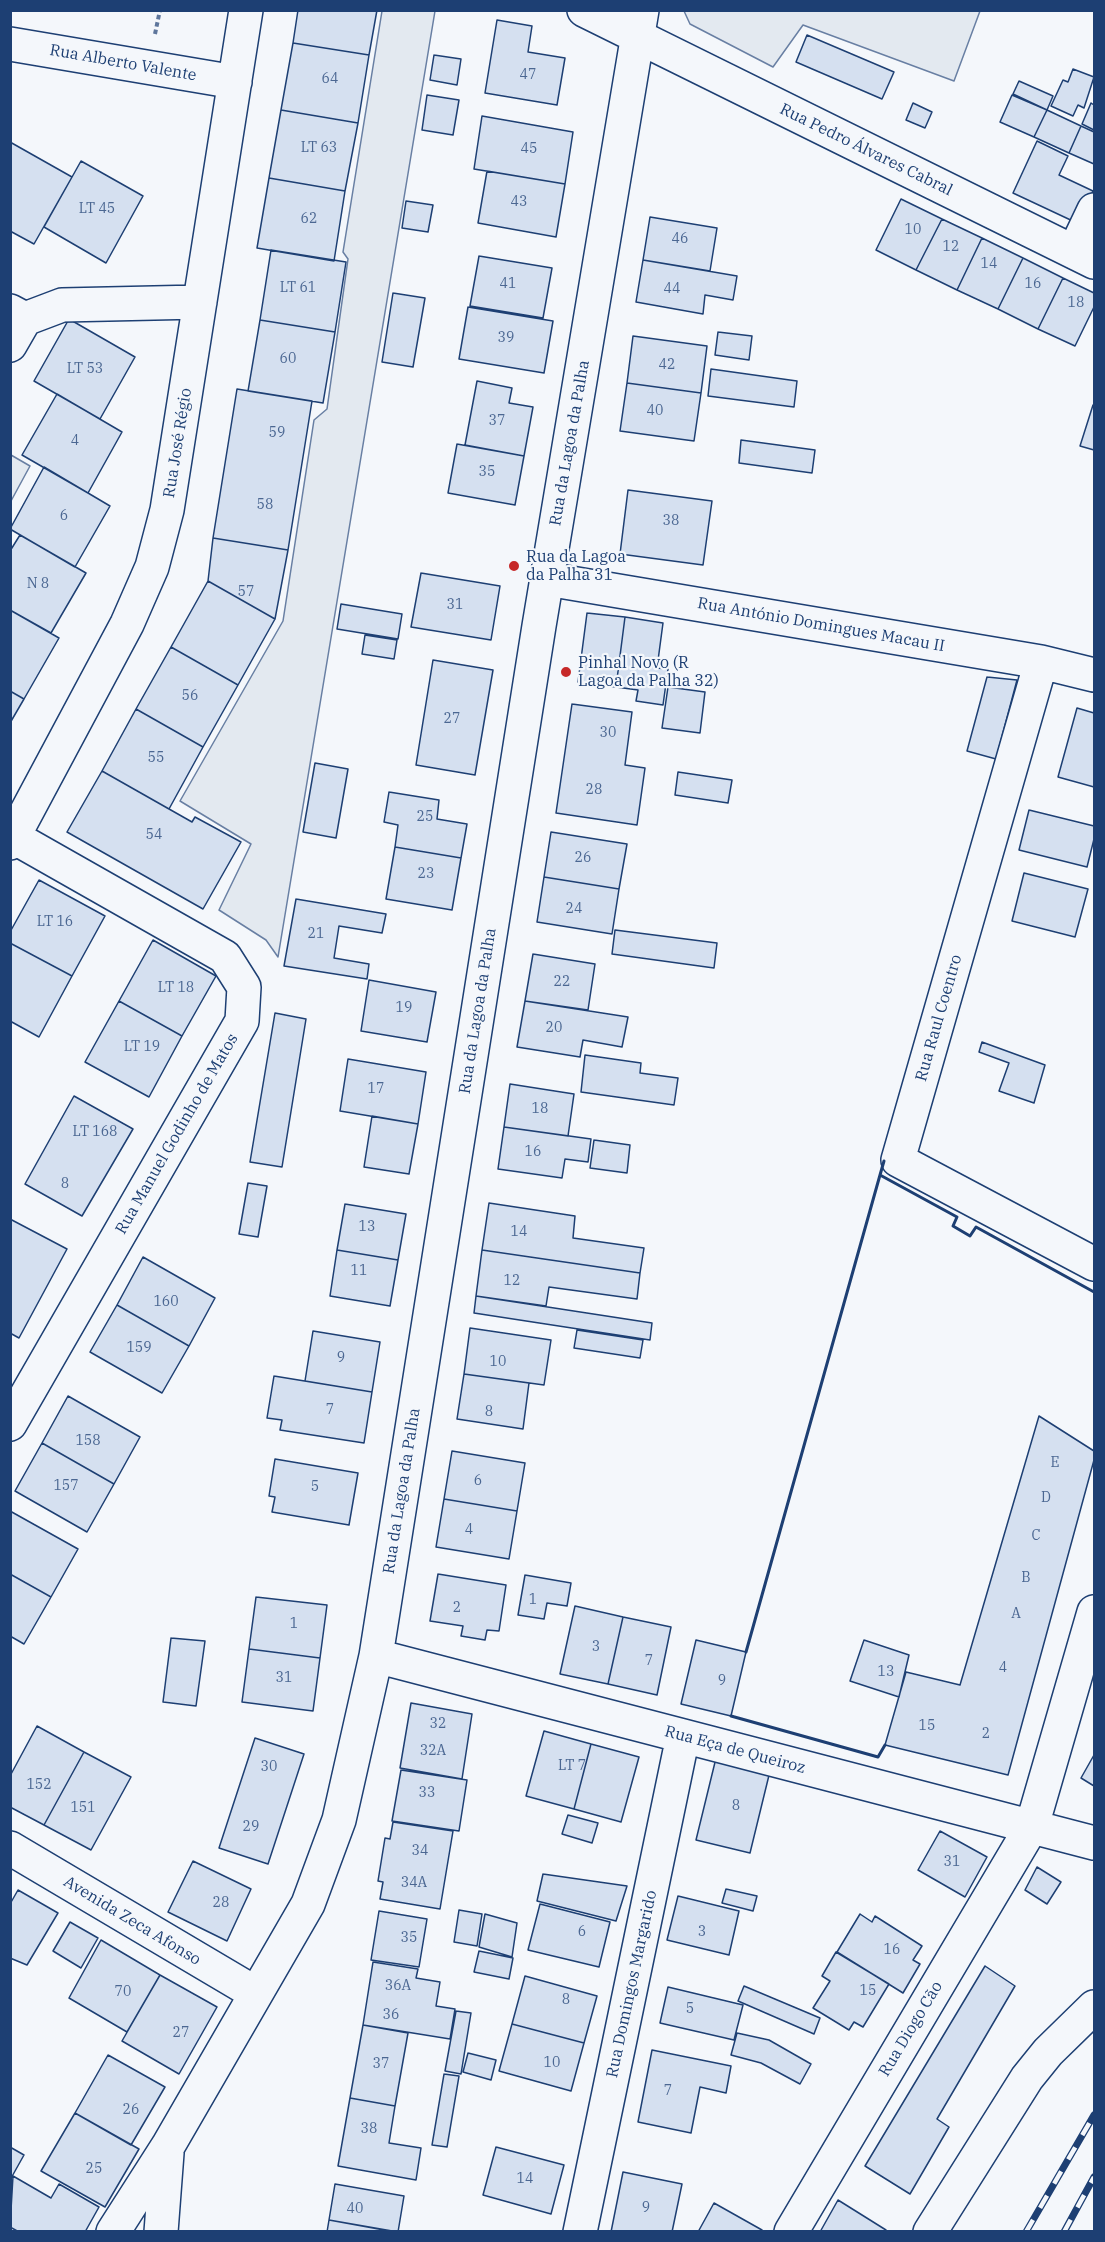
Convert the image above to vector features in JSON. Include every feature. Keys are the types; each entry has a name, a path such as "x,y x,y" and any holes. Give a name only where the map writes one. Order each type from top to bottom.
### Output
{"street":[{"name":"Rua José Régio","path":"12,838 127,624 152,567 167,510 246,10"},
{"name":"Rua Pedro Álvares Cabral","path":"584,10 640,24 1084,257"},
{"name":"Rua da Lagoa da Palha","path":"113,2232 168,2146 308,1904 339,1820 376,1656 547,579 640,24"},
{"name":"Rua Alberto Valente","path":"10,44 235,82"},
{"path":"1084,257 1095,210"},
{"path":"15,325 62,305 200,302"},
{"name":"Rua António Domingues Macau II","path":"547,579 1041,662 1095,675"},
{"name":"Rua Raul Coentro","path":"1041,662 898,1160 1095,1264"},
{"name":"Rua Manuel Godinho de Matos","path":"10,1424 242,1021 244,987 225,957 12,838"},
{"name":"Rua Diogo Cão","path":"791,2232 1032,1827 1095,1612"},
{"name":"Rua Eça de Queiroz","path":"376,1656 1095,1843"},
{"name":"Rua Domingos Margarido","path":"580,2232 683,1736"},
{"name":"Avenida Zeca Afonso","path":"10,1848 255,1993"},
{"path":"930,2232 1027,2078 1048,2052 1095,2007"},
{"path":"161,2232 168,2146"}],"shaded area":[{"path":"382,11 435,11 278,957 266,940 219,910 251,844 180,801 283,621 314,420 327,409 348,259 343,252"},
{"path":"684,11 980,11 954,81 803,25 773,67 690,24"},
{"path":"11,455 30,466 11,501"}],"building":[{"path":"298,10 377,10 369,55 293,43"},
{"path":"497,20 532,26 528,52 565,58 557,105 485,93"},
{"path":"807,35 894,72 882,99 796,62"},
{"path":"293,43 369,55 358,123 281,110"},
{"path":"434,55 461,59 457,85 430,80"},
{"path":"1073,69 1094,77 1084,108 1078,105 1073,116 1051,106 1063,80 1068,82"},
{"path":"1019,81 1053,96 1047,110 1013,94"},
{"path":"427,95 459,100 453,135 422,130"},
{"path":"1012,95 1047,110 1034,137 1000,122"},
{"path":"913,103 932,112 925,128 906,120"},
{"path":"1091,103 1094,105 1094,130 1082,124"},
{"path":"281,110 358,123 345,191 269,178"},
{"path":"1047,110 1081,126 1069,153 1034,137"},
{"path":"482,116 573,132 565,184 474,169"},
{"path":"1081,126 1094,132 1094,164 1069,153"},
{"path":"1037,141 1068,156 1059,175 1093,191 1077,223 1013,193"},
{"path":"10,142 72,177 34,244 10,231"},
{"path":"81,161 143,196 106,263 44,227"},
{"path":"487,171 565,184 556,237 478,223"},
{"path":"269,178 345,191 334,261 257,248"},
{"path":"901,199 942,219 916,270 876,250"},
{"path":"406,201 433,205 428,232 402,228"},
{"path":"650,217 717,228 710,271 643,260"},
{"path":"942,219 982,238 957,290 916,270"},
{"path":"982,238 1023,258 998,309 957,290"},
{"path":"271,250 346,262 335,332 260,320"},
{"path":"479,256 552,268 543,318 470,306"},
{"path":"1023,258 1063,278 1038,329 998,309"},
{"path":"643,260 737,276 733,300 705,295 703,314 636,302"},
{"path":"1063,278 1094,293 1094,307 1075,346 1038,329"},
{"path":"393,293 425,298 413,367 382,362"},
{"path":"468,307 553,321 544,373 459,359"},
{"path":"69,319 135,357 100,419 34,381"},
{"path":"260,320 335,332 323,403 248,391"},
{"path":"718,332 752,336 749,360 715,355"},
{"path":"633,336 707,346 701,393 627,383"},
{"path":"711,369 797,381 794,407 708,396"},
{"path":"477,381 512,388 509,403 533,407 524,456 465,445"},
{"path":"627,383 701,393 694,441 620,431"},
{"path":"237,389 312,401 288,550 213,538"},
{"path":"57,394 122,432 88,493 22,455"},
{"path":"1094,406 1094,450 1080,446"},
{"path":"741,440 815,450 812,473 739,463"},
{"path":"457,444 524,456 515,505 448,493"},
{"path":"44,467 110,506 75,567 10,529"},
{"path":"628,490 712,501 703,565 620,554"},
{"path":"20,535 86,573 51,633 10,610 10,551"},
{"path":"213,538 288,550 275,619 208,581"},
{"path":"421,573 500,586 491,640 411,627"},
{"path":"208,581 275,619 238,685 171,647"},
{"path":"341,604 402,614 398,639 337,629"},
{"path":"10,610 59,638 24,699 10,691"},
{"path":"587,613 625,617 616,687 578,682"},
{"path":"625,617 663,623 657,668 668,669 663,705 636,701 638,690 616,687"},
{"path":"365,635 397,640 394,659 362,654"},
{"path":"171,647 238,685 203,747 136,709"},
{"path":"433,660 493,670 475,775 416,765"},
{"path":"987,677 1017,680 996,759 967,751"},
{"path":"668,687 705,692 700,733 662,728"},
{"path":"10,691 24,699 10,723"},
{"path":"572,704 632,712 625,765 645,768 637,825 556,813"},
{"path":"1077,708 1094,713 1094,787 1058,777"},
{"path":"136,709 203,747 169,809 102,771"},
{"path":"315,763 348,769 336,838 303,832"},
{"path":"102,771 192,822 195,817 241,842 203,909 67,832"},
{"path":"678,772 732,780 728,803 675,795"},
{"path":"389,792 439,800 437,819 467,824 461,858 395,847 398,825 384,822"},
{"path":"1029,810 1094,826 1094,839 1087,867 1019,850"},
{"path":"551,832 627,844 619,889 544,877"},
{"path":"395,847 461,858 452,910 386,899"},
{"path":"1024,873 1088,889 1075,937 1012,921"},
{"path":"544,877 619,889 612,934 537,922"},
{"path":"39,880 105,916 72,976 10,943 10,932"},
{"path":"296,899 386,914 382,933 339,926 334,958 369,964 367,979 284,966"},
{"path":"615,930 717,943 714,968 612,954"},
{"path":"153,940 216,976 182,1036 119,1001"},
{"path":"10,943 72,976 39,1037 10,1021"},
{"path":"533,954 595,964 588,1010 525,1001"},
{"path":"369,980 436,992 427,1042 361,1031"},
{"path":"119,1001 182,1036 149,1097 85,1062"},
{"path":"525,1001 628,1017 622,1047 583,1040 580,1057 517,1047"},
{"path":"275,1013 306,1019 282,1167 250,1162"},
{"path":"982,1042 1045,1065 1034,1103 999,1091 1009,1063 979,1052"},
{"path":"585,1055 641,1063 640,1073 678,1078 674,1105 581,1092"},
{"path":"348,1059 426,1072 418,1124 340,1111"},
{"path":"510,1084 574,1094 568,1136 504,1127"},
{"path":"74,1096 133,1129 82,1216 25,1184"},
{"path":"372,1116 418,1124 409,1174 364,1167"},
{"path":"504,1127 591,1139 588,1162 565,1159 562,1178 498,1169"},
{"path":"594,1140 630,1145 627,1173 590,1168"},
{"path":"248,1183 267,1186 258,1237 239,1234"},
{"path":"489,1203 575,1216 573,1238 644,1248 640,1273 482,1250"},
{"path":"345,1204 406,1214 398,1260 337,1250"},
{"path":"10,1219 67,1249 19,1338 10,1333"},
{"path":"337,1250 398,1260 390,1306 330,1296"},
{"path":"482,1250 640,1273 637,1299 549,1287 546,1306 476,1296"},
{"path":"143,1257 215,1298 189,1346 117,1305"},
{"path":"476,1296 652,1323 650,1340 474,1313"},
{"path":"117,1305 189,1346 162,1393 90,1352"},
{"path":"470,1328 551,1340 544,1385 464,1374"},
{"path":"577,1330 643,1340 640,1358 574,1348"},
{"path":"313,1331 380,1342 372,1392 305,1381"},
{"path":"464,1374 529,1383 523,1429 457,1419"},
{"path":"274,1376 372,1392 364,1443 280,1430 282,1420 267,1418"},
{"path":"68,1396 140,1437 114,1484 42,1443"},
{"path":"1039,1416 1094,1451 1094,1460 1008,1775 885,1745 906,1672 960,1685"},
{"path":"42,1443 114,1484 87,1532 15,1491"},
{"path":"452,1451 525,1463 517,1511 444,1499"},
{"path":"275,1459 358,1473 349,1525 272,1512 275,1497 269,1496"},
{"path":"444,1499 517,1511 509,1559 436,1547"},
{"path":"10,1511 78,1549 51,1597 10,1574"},
{"path":"10,1574 51,1597 24,1644 10,1636"},
{"path":"438,1574 506,1585 499,1631 487,1630 485,1640 461,1636 463,1626 430,1621"},
{"path":"525,1575 571,1583 567,1606 547,1603 544,1619 518,1615"},
{"path":"256,1597 327,1605 320,1658 249,1649"},
{"path":"575,1606 623,1617 608,1684 560,1674"},
{"path":"623,1617 671,1627 657,1695 608,1684"},
{"path":"171,1638 205,1641 196,1706 163,1702"},
{"path":"696,1640 746,1652 731,1716 681,1704"},
{"path":"864,1640 909,1655 899,1697 850,1681"},
{"path":"249,1649 320,1658 313,1711 242,1702"},
{"path":"411,1703 472,1714 462,1779 400,1768"},
{"path":"37,1726 84,1752 44,1825 10,1807 10,1776"},
{"path":"544,1731 591,1744 574,1809 526,1796"},
{"path":"255,1738 304,1754 268,1864 219,1848"},
{"path":"591,1744 639,1757 621,1822 574,1809"},
{"path":"84,1752 131,1777 91,1850 44,1825"},
{"path":"717,1754 771,1767 750,1853 696,1840"},
{"path":"1094,1755 1094,1786 1081,1778"},
{"path":"401,1770 467,1780 459,1831 392,1821"},
{"path":"568,1815 598,1823 592,1843 562,1834"},
{"path":"393,1822 453,1831 440,1909 380,1899 383,1882 378,1881 385,1838 390,1839"},
{"path":"940,1831 987,1857 965,1897 918,1870"},
{"path":"193,1861 251,1889 227,1941 168,1912"},
{"path":"1037,1867 1061,1882 1047,1904 1025,1890"},
{"path":"543,1874 627,1886 616,1921 537,1901"},
{"path":"726,1889 757,1896 753,1911 722,1903"},
{"path":"18,1890 58,1913 27,1965 10,1958 10,1904"},
{"path":"678,1896 739,1911 729,1955 667,1940"},
{"path":"540,1904 610,1922 599,1967 528,1950"},
{"path":"459,1910 482,1914 477,1946 454,1942"},
{"path":"379,1911 427,1919 419,1967 371,1960"},
{"path":"485,1914 517,1923 512,1957 479,1947"},
{"path":"860,1914 872,1922 875,1916 922,1946 913,1960 920,1964 903,1993 837,1952"},
{"path":"70,1922 98,1938 81,1968 53,1951"},
{"path":"101,1940 160,1975 127,2032 69,1998"},
{"path":"479,1951 513,1958 509,1979 474,1972"},
{"path":"836,1952 889,1984 863,2027 854,2022 849,2030 813,2008 830,1981 822,1976"},
{"path":"373,1962 418,1969 416,1978 440,1982 436,2006 455,2009 450,2039 363,2025"},
{"path":"985,1966 1015,1986 937,2119 949,2127 910,2194 865,2166"},
{"path":"160,1975 217,2007 179,2074 122,2041"},
{"path":"525,1976 597,1996 584,2043 512,2024"},
{"path":"744,1986 820,2018 814,2034 738,2001"},
{"path":"668,1987 743,2005 734,2040 660,2023"},
{"path":"456,2011 471,2013 461,2074 445,2071"},
{"path":"512,2024 584,2043 571,2091 499,2071"},
{"path":"363,2025 408,2033 395,2106 350,2098"},
{"path":"737,2033 769,2040 811,2064 800,2084 761,2063 731,2055"},
{"path":"652,2050 731,2066 726,2093 700,2087 691,2133 638,2122"},
{"path":"468,2053 496,2060 491,2080 463,2072"},
{"path":"108,2055 165,2087 131,2145 75,2113"},
{"path":"444,2074 459,2076 447,2147 432,2145"},
{"path":"350,2098 395,2106 389,2143 421,2148 416,2180 338,2166"},
{"path":"75,2113 139,2149 105,2207 41,2171"},
{"path":"10,2147 24,2155 10,2180"},
{"path":"496,2147 564,2165 551,2214 483,2195"},
{"path":"623,2172 682,2184 672,2232 611,2232"},
{"path":"13,2176 51,2198 59,2184 99,2207 85,2232 19,2232 10,2227"},
{"path":"335,2184 404,2196 398,2232 329,2220"},
{"path":"838,2200 886,2230 885,2232 820,2232"},
{"path":"714,2203 762,2230 762,2232 698,2232"},
{"path":"329,2220 395,2232 327,2232"}],"railway":[{"path":"1026,2232 1094,2115"},
{"path":"1064,2232 1094,2177"}],"wall":[{"path":"884,1161 880,1175 957,1217 953,1226 970,1236 976,1227 1094,1292"},
{"path":"746,1652 880,1175"},
{"path":"731,1716 878,1757 885,1745"}],"place":[{"name":"Rua da Lagoa da Palha 31","path":"514,566"},
{"name":"Pinhal Novo (R Lagoa da Palha 32)","path":"566,672"}]}
